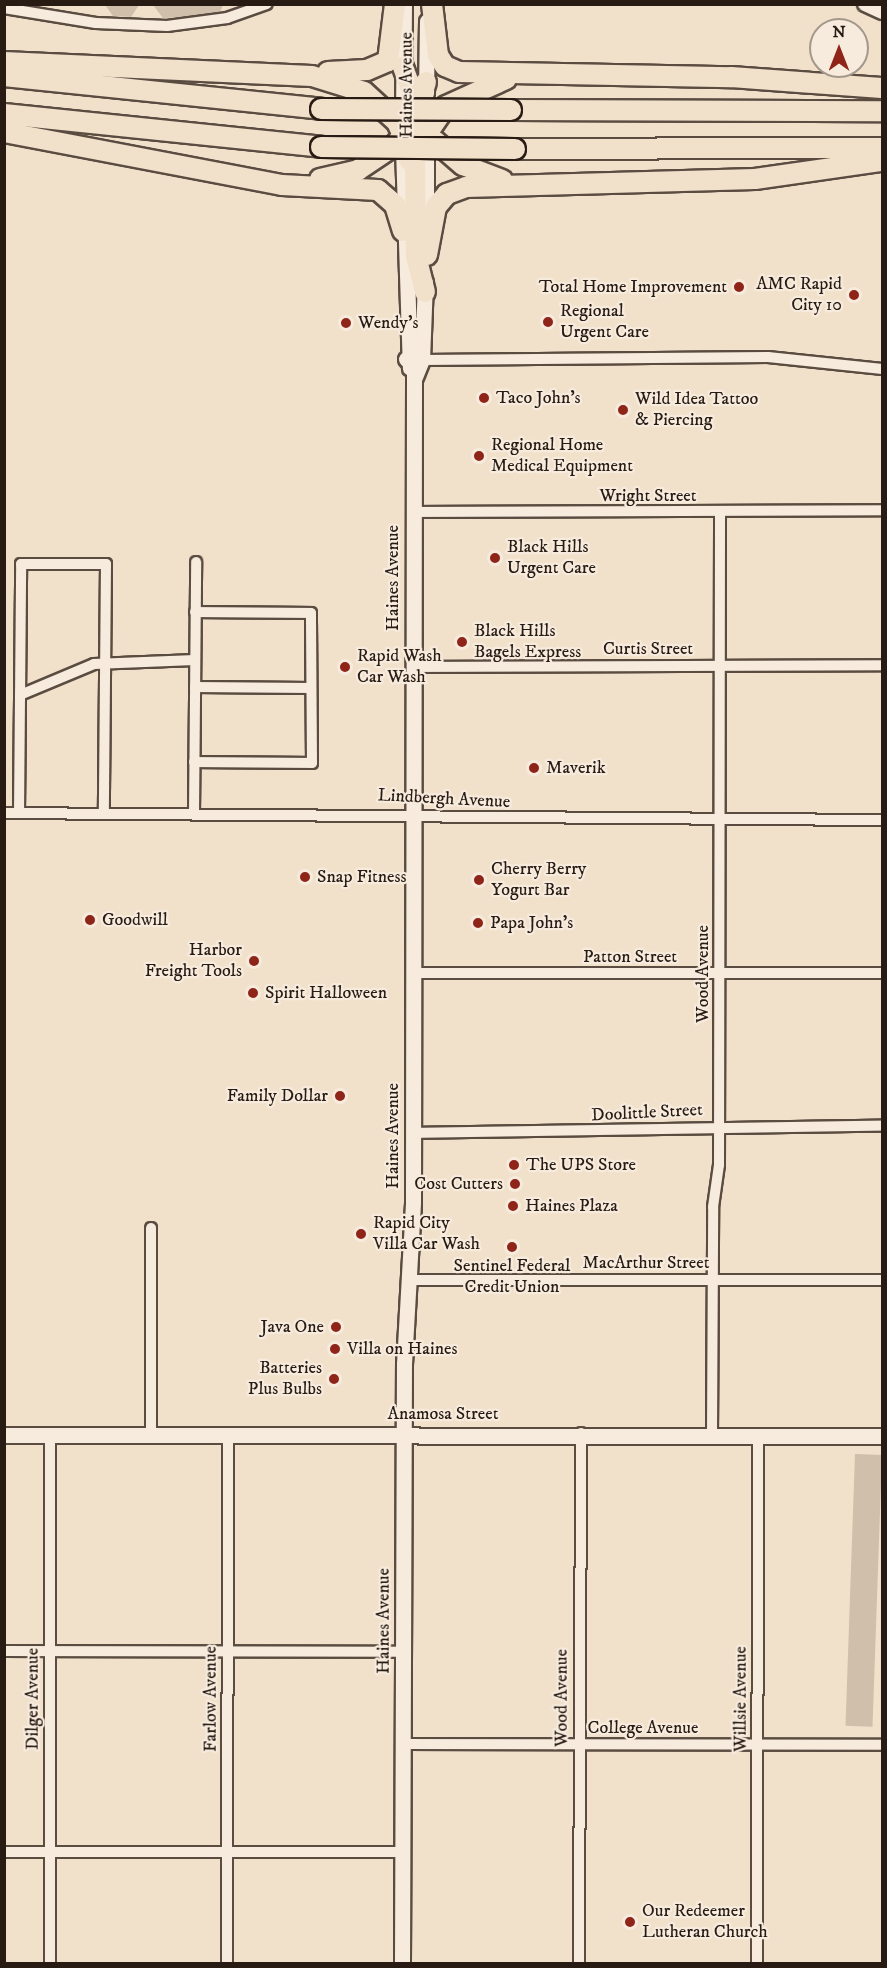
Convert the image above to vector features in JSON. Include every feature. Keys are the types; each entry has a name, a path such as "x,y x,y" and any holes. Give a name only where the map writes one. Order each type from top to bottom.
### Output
{"highway":[{"path":"253,74 355,72 383,65 392,54 395,4"},
{"path":"432,4 445,66 544,76"},
{"path":"4,62 253,74 343,82 381,105 406,140 416,256 425,292"},
{"path":"404,68 424,123 443,150 463,165 500,179 531,182"},
{"path":"4,76 321,109 882,111"},
{"path":"248,177 338,176 369,164 406,140 424,123 470,91 505,79 544,76 731,77 882,88"},
{"path":"424,123 426,82"},
{"path":"4,114 321,147 882,148"},
{"path":"4,132 304,188 383,191 395,205 403,231"},
{"path":"403,184 406,140"},
{"path":"426,257 433,217 447,194 466,187 531,182 755,179 882,161"}],"main road":[{"name":"Haines Avenue","path":"404,4 406,140"},
{"name":"Haines Avenue","path":"426,82 427,4"},
{"name":"Haines Avenue","path":"402,1964 403,1434 410,1280 412,1133 414,379 422,360 425,292 424,123"},
{"path":"403,184 406,360 414,365 414,379"},
{"path":"404,271 413,295 414,348 422,360"},
{"name":"Anamosa Street","path":"4,1435 581,1433 882,1436"}],"street":[{"path":"4,8 96,23 167,26 226,18 267,4"},
{"path":"865,4 882,12"},
{"path":"422,360 776,357 882,369"},
{"name":"Wright Street","path":"413,512 882,510"},
{"name":"Wood Avenue","path":"712,1435 720,974 720,512"},
{"path":"194,813 196,562"},
{"path":"20,813 21,564 105,564 104,813"},
{"path":"194,762 312,763 311,613 195,612"},
{"path":"20,695 70,671 105,662 195,660"},
{"name":"Curtis Street","path":"413,667 882,665"},
{"path":"195,687 311,688"},
{"name":"Lindbergh Avenue","path":"4,813 882,820"},
{"name":"Patton Street","path":"413,974 882,973"},
{"name":"Doolittle Street","path":"412,1133 648,1132 718,1125 882,1126"},
{"path":"151,1228 151,1435"},
{"name":"MacArthur Street","path":"410,1280 882,1280"},
{"name":"Wood Avenue","path":"579,1964 578,1745 581,1433"},
{"name":"Farlow Avenue","path":"227,1964 228,1434"},
{"name":"Dilger Avenue","path":"50,1436 50,1964"},
{"name":"Willsie Avenue","path":"757,1964 758,1436"},
{"path":"4,1651 404,1652"},
{"name":"College Avenue","path":"403,1744 882,1745"},
{"path":"4,1852 403,1852"}],"shaded area":[{"path":"105,5 139,5 131,17 113,16"},
{"path":"153,5 223,5 220,12 163,18"},
{"path":"855,1454 882,1455 872,1727 846,1726"}],"place":[{"name":"Total Home Improvement","path":"739,287"},
{"name":"AMC Rapid City 10","path":"854,295"},
{"name":"Regional Urgent Care","path":"548,322"},
{"name":"Wendy's","path":"346,323"},
{"name":"Taco John's","path":"484,398"},
{"name":"Wild Idea Tattoo & Piercing","path":"623,410"},
{"name":"Regional Home Medical Equipment","path":"479,456"},
{"name":"Black Hills Urgent Care","path":"495,558"},
{"name":"Black Hills Bagels Express","path":"462,642"},
{"name":"Rapid Wash Car Wash","path":"345,667"},
{"name":"Maverik","path":"534,768"},
{"name":"Snap Fitness","path":"305,877"},
{"name":"Cherry Berry Yogurt Bar","path":"479,880"},
{"name":"Goodwill","path":"90,920"},
{"name":"Papa John's","path":"478,923"},
{"name":"Harbor Freight Tools","path":"254,961"},
{"name":"Spirit Halloween","path":"253,993"},
{"name":"Family Dollar","path":"340,1096"},
{"name":"The UPS Store","path":"514,1165"},
{"name":"Cost Cutters","path":"515,1184"},
{"name":"Haines Plaza","path":"513,1206"},
{"name":"Rapid City Villa Car Wash","path":"361,1234"},
{"name":"Sentinel Federal Credit Union","path":"512,1247"},
{"name":"Java One","path":"336,1327"},
{"name":"Villa on Haines","path":"335,1349"},
{"name":"Batteries Plus Bulbs","path":"334,1379"},
{"name":"Our Redeemer Lutheran Church","path":"630,1922"}]}
